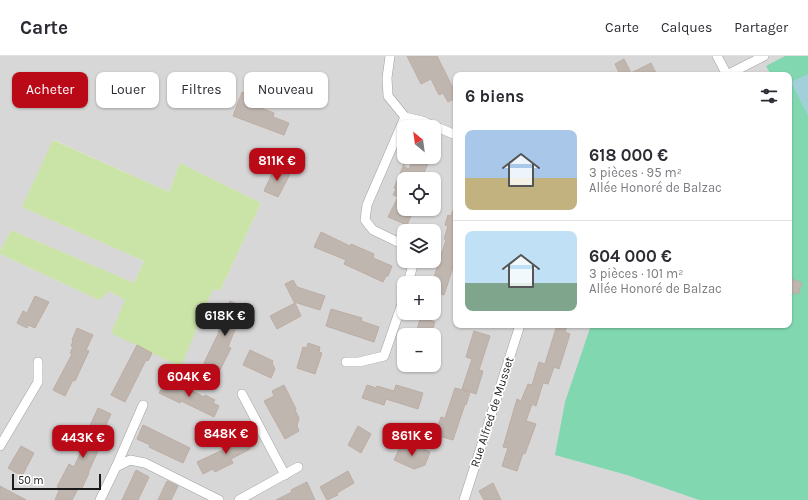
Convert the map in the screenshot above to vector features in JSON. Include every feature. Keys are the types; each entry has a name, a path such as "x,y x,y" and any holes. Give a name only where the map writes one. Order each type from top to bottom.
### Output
{"street":[{"path":"390,56 387,78 388,96 405,118 422,121 453,134"},
{"path":"717,56 725,72"},
{"path":"733,72 764,56"},
{"path":"397,242 373,230 365,220 367,205 405,118"},
{"path":"346,362 360,362 384,356 397,318"},
{"name":"Rue Alfred de Musset","path":"464,500 519,328"},
{"path":"0,446 38,382 38,362"},
{"path":"242,394 285,474"},
{"path":"100,500 144,405"},
{"path":"116,467 130,460 145,463 219,500"},
{"path":"239,500 298,467"}],"shaded area":[{"path":"0,56 808,56 808,500 0,500 0,254 99,300 109,291 126,300 111,333 213,289 220,291 261,203 180,163 169,192 54,140 22,207 144,261 134,283 11,230 0,251"}],"green space":[{"path":"785,56 808,56 808,500 699,500 627,475 555,455 565,402 590,328 792,328 792,72 769,72 766,66"},
{"path":"53,140 169,192 180,163 261,203 220,291 213,289 181,367 111,333 125,300 109,291 99,300 0,254 0,251 11,230 134,283 144,261 22,207"}],"water":[{"path":"808,74 808,116 792,84 792,82"}],"building":[{"path":"407,56 437,56 453,88 453,100 448,102 443,93 439,95 431,79 421,84"},
{"path":"624,59 630,72 619,72 615,64"},
{"path":"651,63 656,72 633,72"},
{"path":"242,92 244,93 244,108 261,108 274,113 273,117 289,123 284,135 233,116"},
{"path":"404,164 404,167 409,169 411,164 428,164 424,172 401,172"},
{"path":"275,167 290,174 278,197 264,191"},
{"path":"397,181 397,197 393,195 396,189 394,188"},
{"path":"397,199 397,216 411,216 407,224 388,217"},
{"path":"453,210 453,267 444,295 441,294 441,276 434,276 437,268 441,268 441,255 446,240 444,239 448,226 445,225 448,215 451,216"},
{"path":"321,232 350,246 351,244 374,254 373,258 392,266 388,276 386,276 383,282 344,264 346,260 314,247"},
{"path":"792,279 802,283 798,294 792,293"},
{"path":"293,280 297,287 325,296 320,310 294,302 285,284"},
{"path":"35,296 49,302 35,328 28,325 27,328 17,323 23,311 27,313"},
{"path":"230,301 244,307 228,347 231,348 220,370 204,363 219,332"},
{"path":"295,303 301,316 277,329 270,316"},
{"path":"331,309 362,318 361,321 379,327 374,342 326,326"},
{"path":"420,320 429,320 435,322 433,328 417,328"},
{"path":"77,328 93,335 86,350 89,351 75,381 73,380 65,396 53,390 72,354 70,353 73,347 71,346 72,340"},
{"path":"556,328 566,328 565,332 570,334 559,369 554,367 548,384 543,383 536,406 532,404 526,421 536,424 525,454 523,453 517,471 502,466 508,448 503,447 517,399 521,401 528,384 532,385 539,362 545,364"},
{"path":"474,331 490,336 479,370 483,371 476,394 462,389 472,359 466,357"},
{"path":"308,343 320,347 319,352 322,353 315,374 297,368 303,347 307,348"},
{"path":"137,345 152,353 148,361 146,360 125,402 111,395"},
{"path":"250,350 273,361 272,363 275,369 271,378 243,365"},
{"path":"172,380 204,397 205,395 215,400 213,403 219,406 214,417 181,401 180,403 159,393 166,381 170,383"},
{"path":"284,385 299,418 297,426 299,431 285,439 264,401 274,396 272,391"},
{"path":"367,385 394,391 396,385 423,393 418,409 386,399 384,405 362,398"},
{"path":"455,388 470,392 453,440 435,435 441,417 445,418"},
{"path":"98,408 111,414 98,443 101,444 89,473 81,490 78,489 72,500 55,500 60,488 57,487 69,464 74,467 90,432 88,430"},
{"path":"143,425 190,448 183,463 149,447 150,445 137,439"},
{"path":"358,426 371,434 361,453 348,445"},
{"path":"248,434 254,445 249,448 250,449 231,459 233,463 215,472 213,469 203,474 197,462 231,446 229,444"},
{"path":"401,445 414,451 416,446 430,452 425,465 414,469 394,460"},
{"path":"21,446 34,453 22,476 8,468"},
{"path":"136,470 149,477 138,500 122,500"},
{"path":"348,471 354,483 337,493 338,495 327,500 320,487"},
{"path":"167,481 178,486 171,500 158,500"},
{"path":"307,482 315,500 276,500 292,492 291,490"},
{"path":"493,483 501,500 484,500 479,491"},
{"path":"0,486 26,500 0,500"}]}
